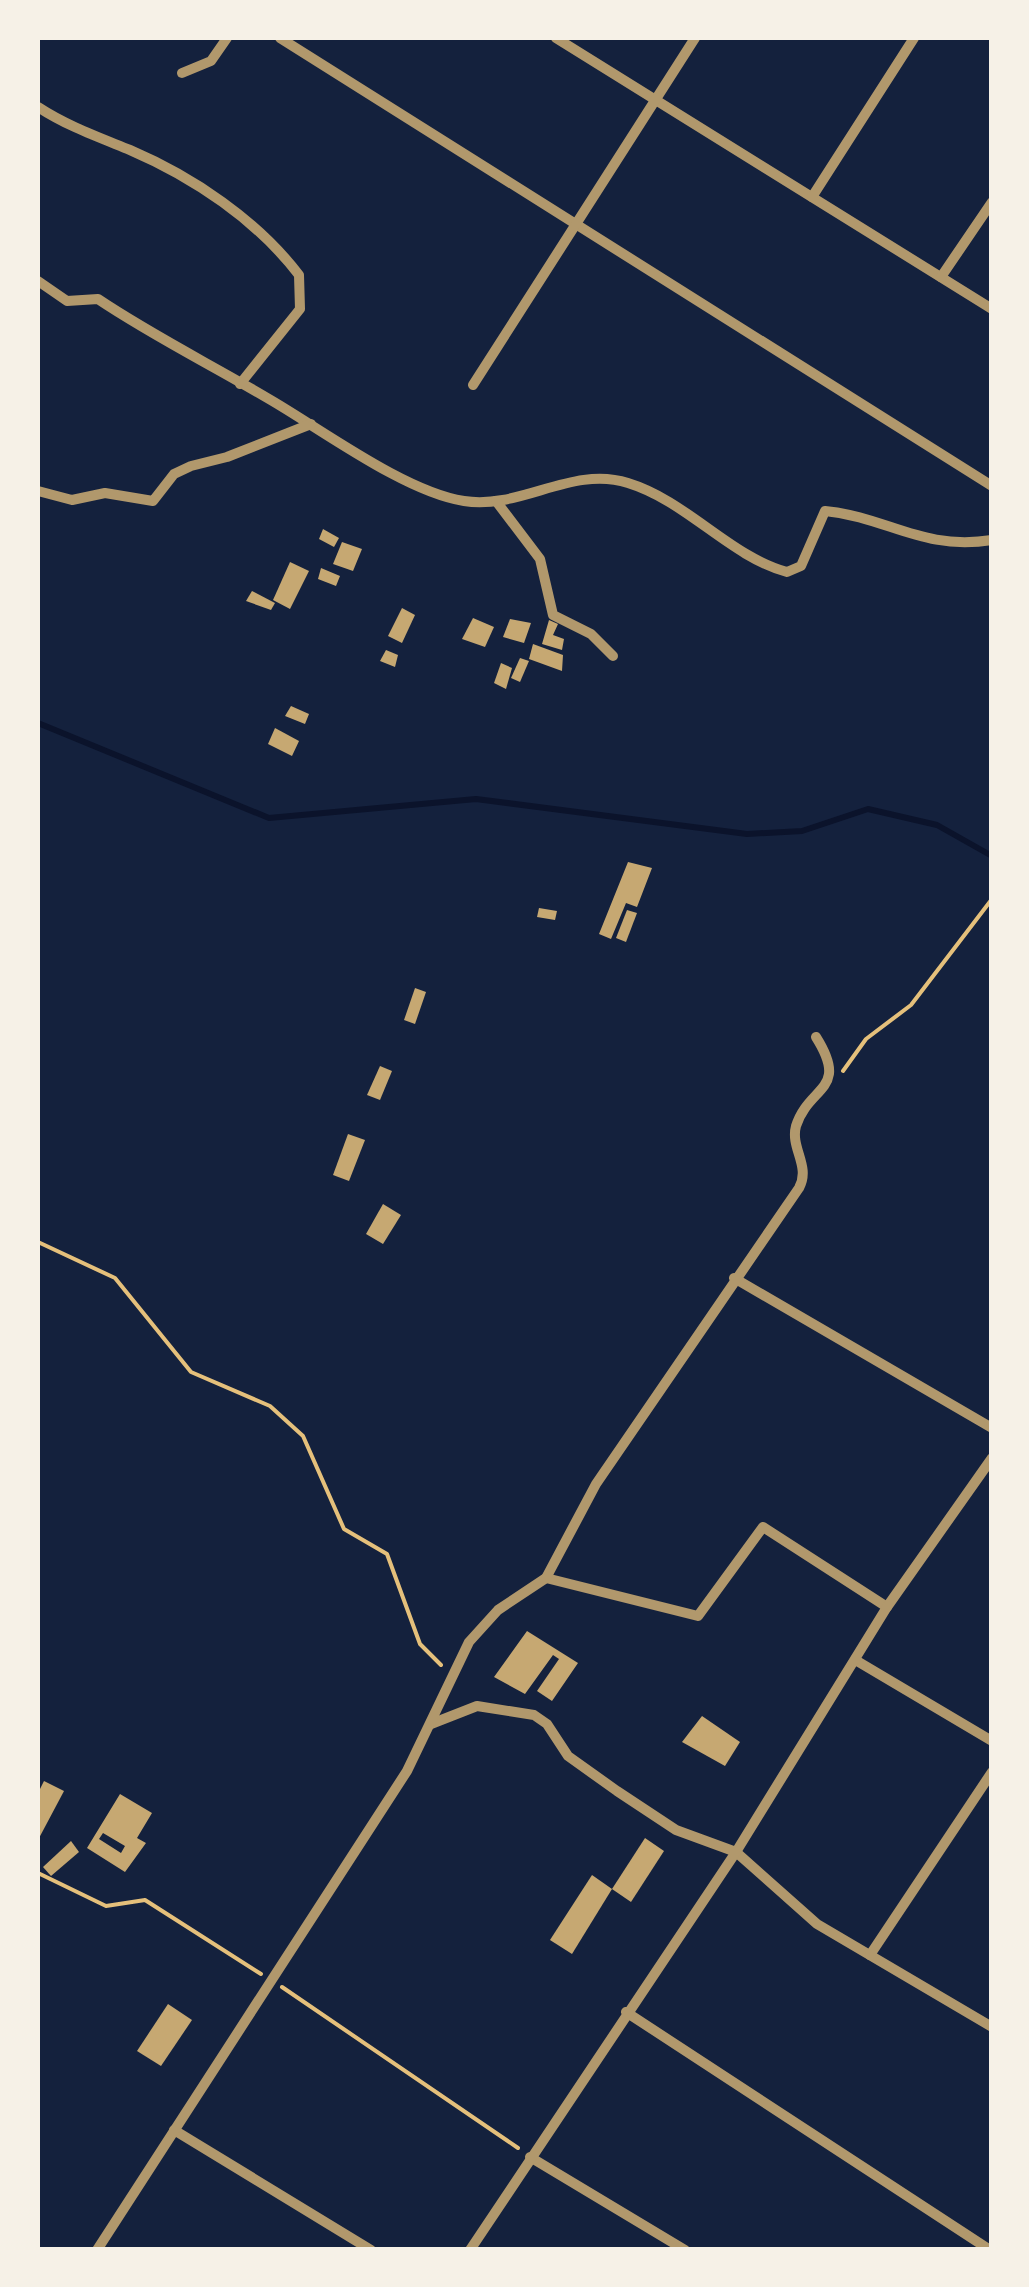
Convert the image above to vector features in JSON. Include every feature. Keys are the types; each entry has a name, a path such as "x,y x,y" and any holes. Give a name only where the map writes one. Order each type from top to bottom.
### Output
{"street":[{"path":"182,74 211,61 227,38"},
{"path":"280,38 992,486"},
{"path":"556,38 992,309"},
{"path":"472,385 695,38"},
{"path":"812,197 914,38"},
{"path":"38,107 61,122 134,152 224,202 299,274 300,309 240,384"},
{"path":"941,277 992,202"},
{"path":"38,281 67,301 98,299 435,493 468,502 496,501 580,479 607,478 660,496 761,561 787,572 800,566 825,510 857,516 924,540 992,540"},
{"path":"38,491 72,500 105,493 153,501 174,474 311,424"},
{"path":"496,501 540,559 553,615 591,634 613,656"},
{"path":"97,2250 406,1771 470,1642 498,1610 546,1578 596,1484 803,1180 795,1138 797,1124 830,1071 830,1060 816,1037"},
{"path":"734,1278 992,1428"},
{"path":"470,2250 736,1852 857,1662 887,1607 992,1458"},
{"path":"546,1578 698,1616 762,1527 887,1607"},
{"path":"857,1662 992,1740"},
{"path":"431,1724 477,1706 534,1715 547,1724 568,1756 617,1790 676,1830 736,1852 817,1924 992,2027"},
{"path":"870,1954 992,1772"},
{"path":"626,2012 990,2250"},
{"path":"174,2130 370,2250"},
{"path":"530,2156 685,2250"}],"path":[{"path":"830,1071 846,1070 866,1039 911,1005 992,899"},
{"path":"38,1242 115,1278 191,1372 270,1406 303,1436 344,1528 387,1554 420,1644 452,1676"},
{"path":"38,1873 106,1906 146,1900 530,2156"}],"building":[{"path":"323,529 339,538 334,547 319,539"},
{"path":"342,542 362,549 353,571 333,564"},
{"path":"290,562 309,571 290,609 273,600"},
{"path":"321,568 340,576 336,586 318,579"},
{"path":"252,591 275,603 271,610 246,601"},
{"path":"402,608 415,615 402,643 388,636"},
{"path":"473,618 494,627 485,647 462,639"},
{"path":"510,619 531,623 524,643 503,637"},
{"path":"549,620 558,624 553,635 564,639 562,650 542,644"},
{"path":"533,644 563,655 562,671 529,659"},
{"path":"386,650 398,655 395,667 380,661"},
{"path":"520,658 529,661 520,682 511,678"},
{"path":"501,663 512,668 506,689 494,683"},
{"path":"291,706 309,714 305,724 285,716"},
{"path":"275,728 299,741 292,756 268,744"},
{"path":"628,862 652,868 637,907 626,903 611,939 599,934"},
{"path":"539,908 557,911 555,920 537,917"},
{"path":"627,910 637,913 626,942 616,938"},
{"path":"415,988 426,992 415,1024 404,1020"},
{"path":"380,1066 392,1071 380,1100 367,1095"},
{"path":"348,1134 365,1140 349,1181 333,1175"},
{"path":"383,1204 401,1215 383,1244 366,1234"},
{"path":"527,1631 578,1663 552,1701 537,1691 559,1659 553,1655 525,1694 494,1677"},
{"path":"702,1716 740,1742 725,1766 682,1742"},
{"path":"44,1781 64,1791 38,1840 38,1793"},
{"path":"120,1794 152,1813 137,1838 146,1843 125,1872 87,1848","holes":["103,1833 125,1846 121,1853 99,1839"]},
{"path":"645,1838 664,1851 631,1902 612,1889"},
{"path":"71,1841 79,1852 51,1876 43,1867"},
{"path":"592,1875 612,1889 572,1954 550,1940"},
{"path":"168,2004 192,2020 161,2066 137,2051"}],"waterway":[{"path":"38,723 269,818 476,799 747,834 802,831 868,809 937,825 992,856"}]}
